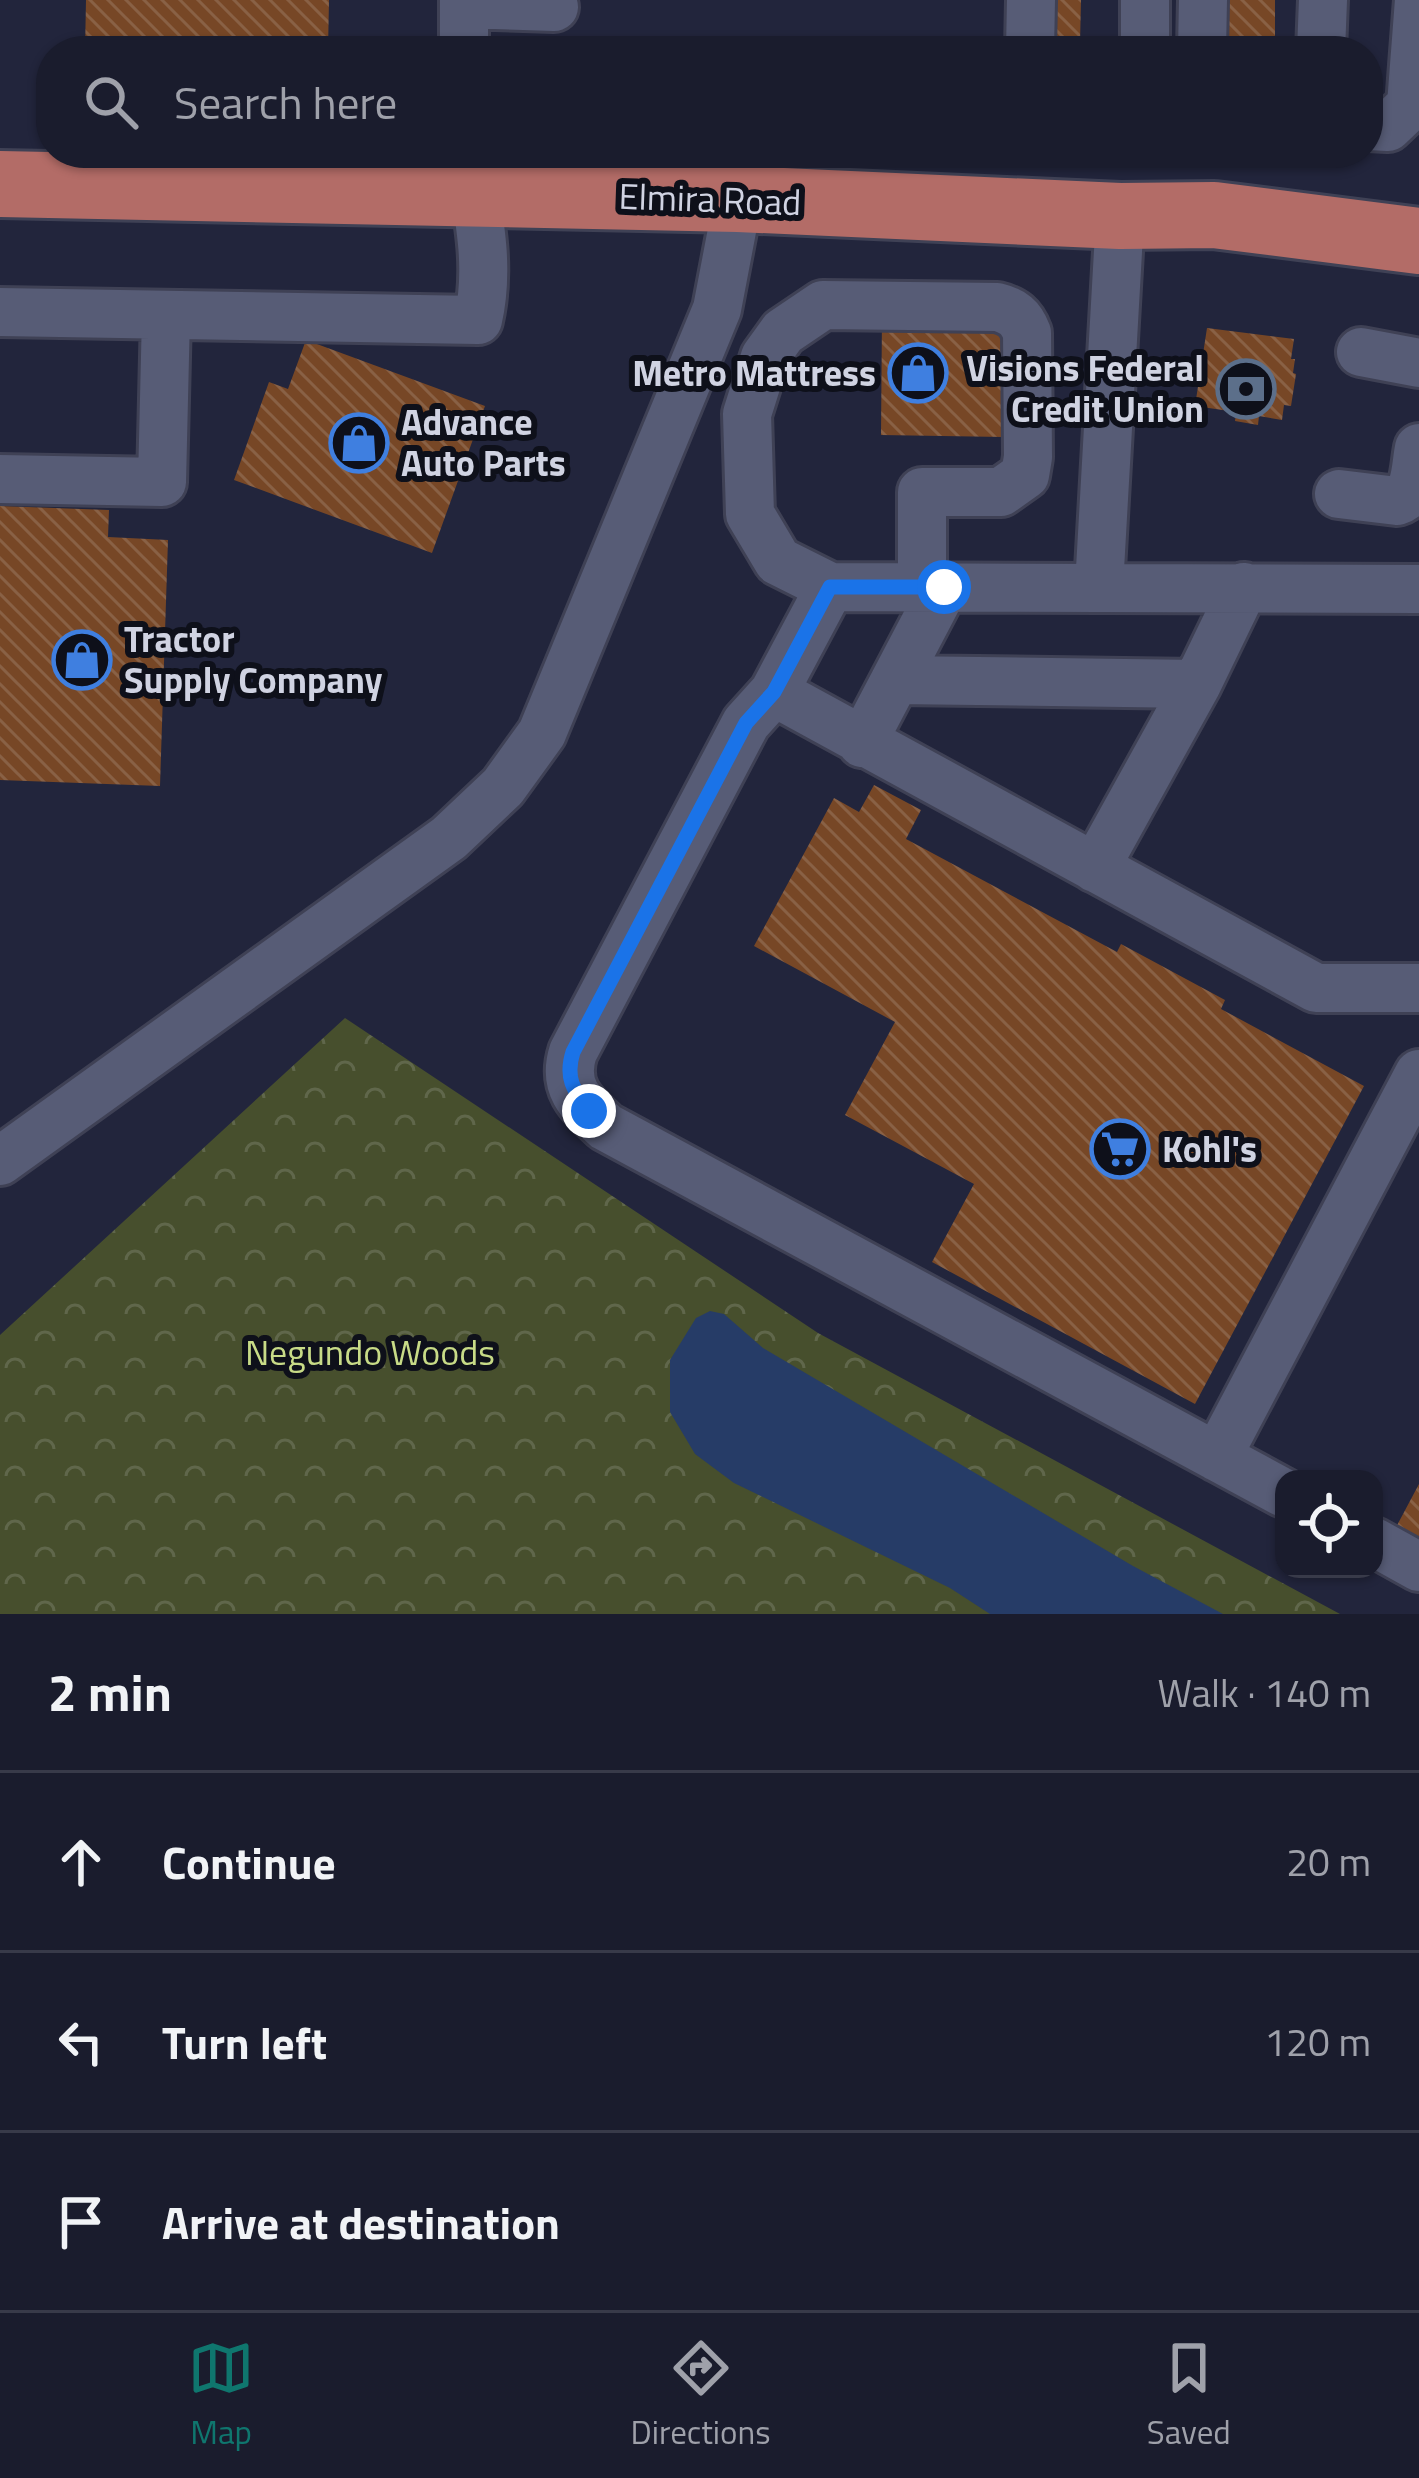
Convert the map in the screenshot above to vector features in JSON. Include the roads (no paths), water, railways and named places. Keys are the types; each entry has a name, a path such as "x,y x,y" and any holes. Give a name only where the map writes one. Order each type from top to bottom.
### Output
{"highway":[{"name":"Elmira Road","path":"0,184 472,173 738,199 1120,216 1214,215 1419,241"}],"lane":[{"path":"1030,36 1031,0"},
{"path":"1145,0 1145,36"},
{"path":"1202,0 1202,36"},
{"path":"1322,36 1323,0"},
{"path":"1383,127 1411,105 1419,0"},
{"path":"464,18 554,7"},
{"path":"0,311 478,320 485,260 472,173"},
{"path":"0,1161 449,838 502,787 542,733 717,309 738,199"},
{"path":"1099,587 1120,216"},
{"path":"862,743 897,680 933,586 922,492 1001,491 1025,475 1027,333 1011,311 997,307 823,304 783,332 765,357 746,414 748,501 762,540 778,561 830,587 933,586 1244,587 1419,590"},
{"path":"0,479 163,482 166,315"},
{"path":"1361,352 1419,364"},
{"path":"1339,494 1405,499 1411,493 1419,448"},
{"path":"830,587 774,692 746,723 573,1052 567,1072 574,1092 606,1126 1275,1488"},
{"path":"1095,868 1197,684 1244,587"},
{"path":"897,680 1197,684"},
{"path":"774,692 1316,988 1419,988"},
{"path":"1217,1457 1419,1074"},
{"path":"1383,1547 1419,1567"}],"water":[{"path":"710,1311 724,1314 763,1348 1223,1614 990,1614 950,1588 734,1483 695,1454 670,1412 670,1360 696,1318"}],"place":[{"name":"Metro Mattress","path":"918,373"},
{"name":"Visions Federal Credit Union","path":"1246,389"},
{"name":"Advance Auto Parts","path":"359,443"},
{"name":"Tractor Supply Company","path":"82,660"},
{"name":"Kohl's","path":"1120,1149"}],"park label":[{"name":"Negundo Woods","path":"370,1352"}]}
